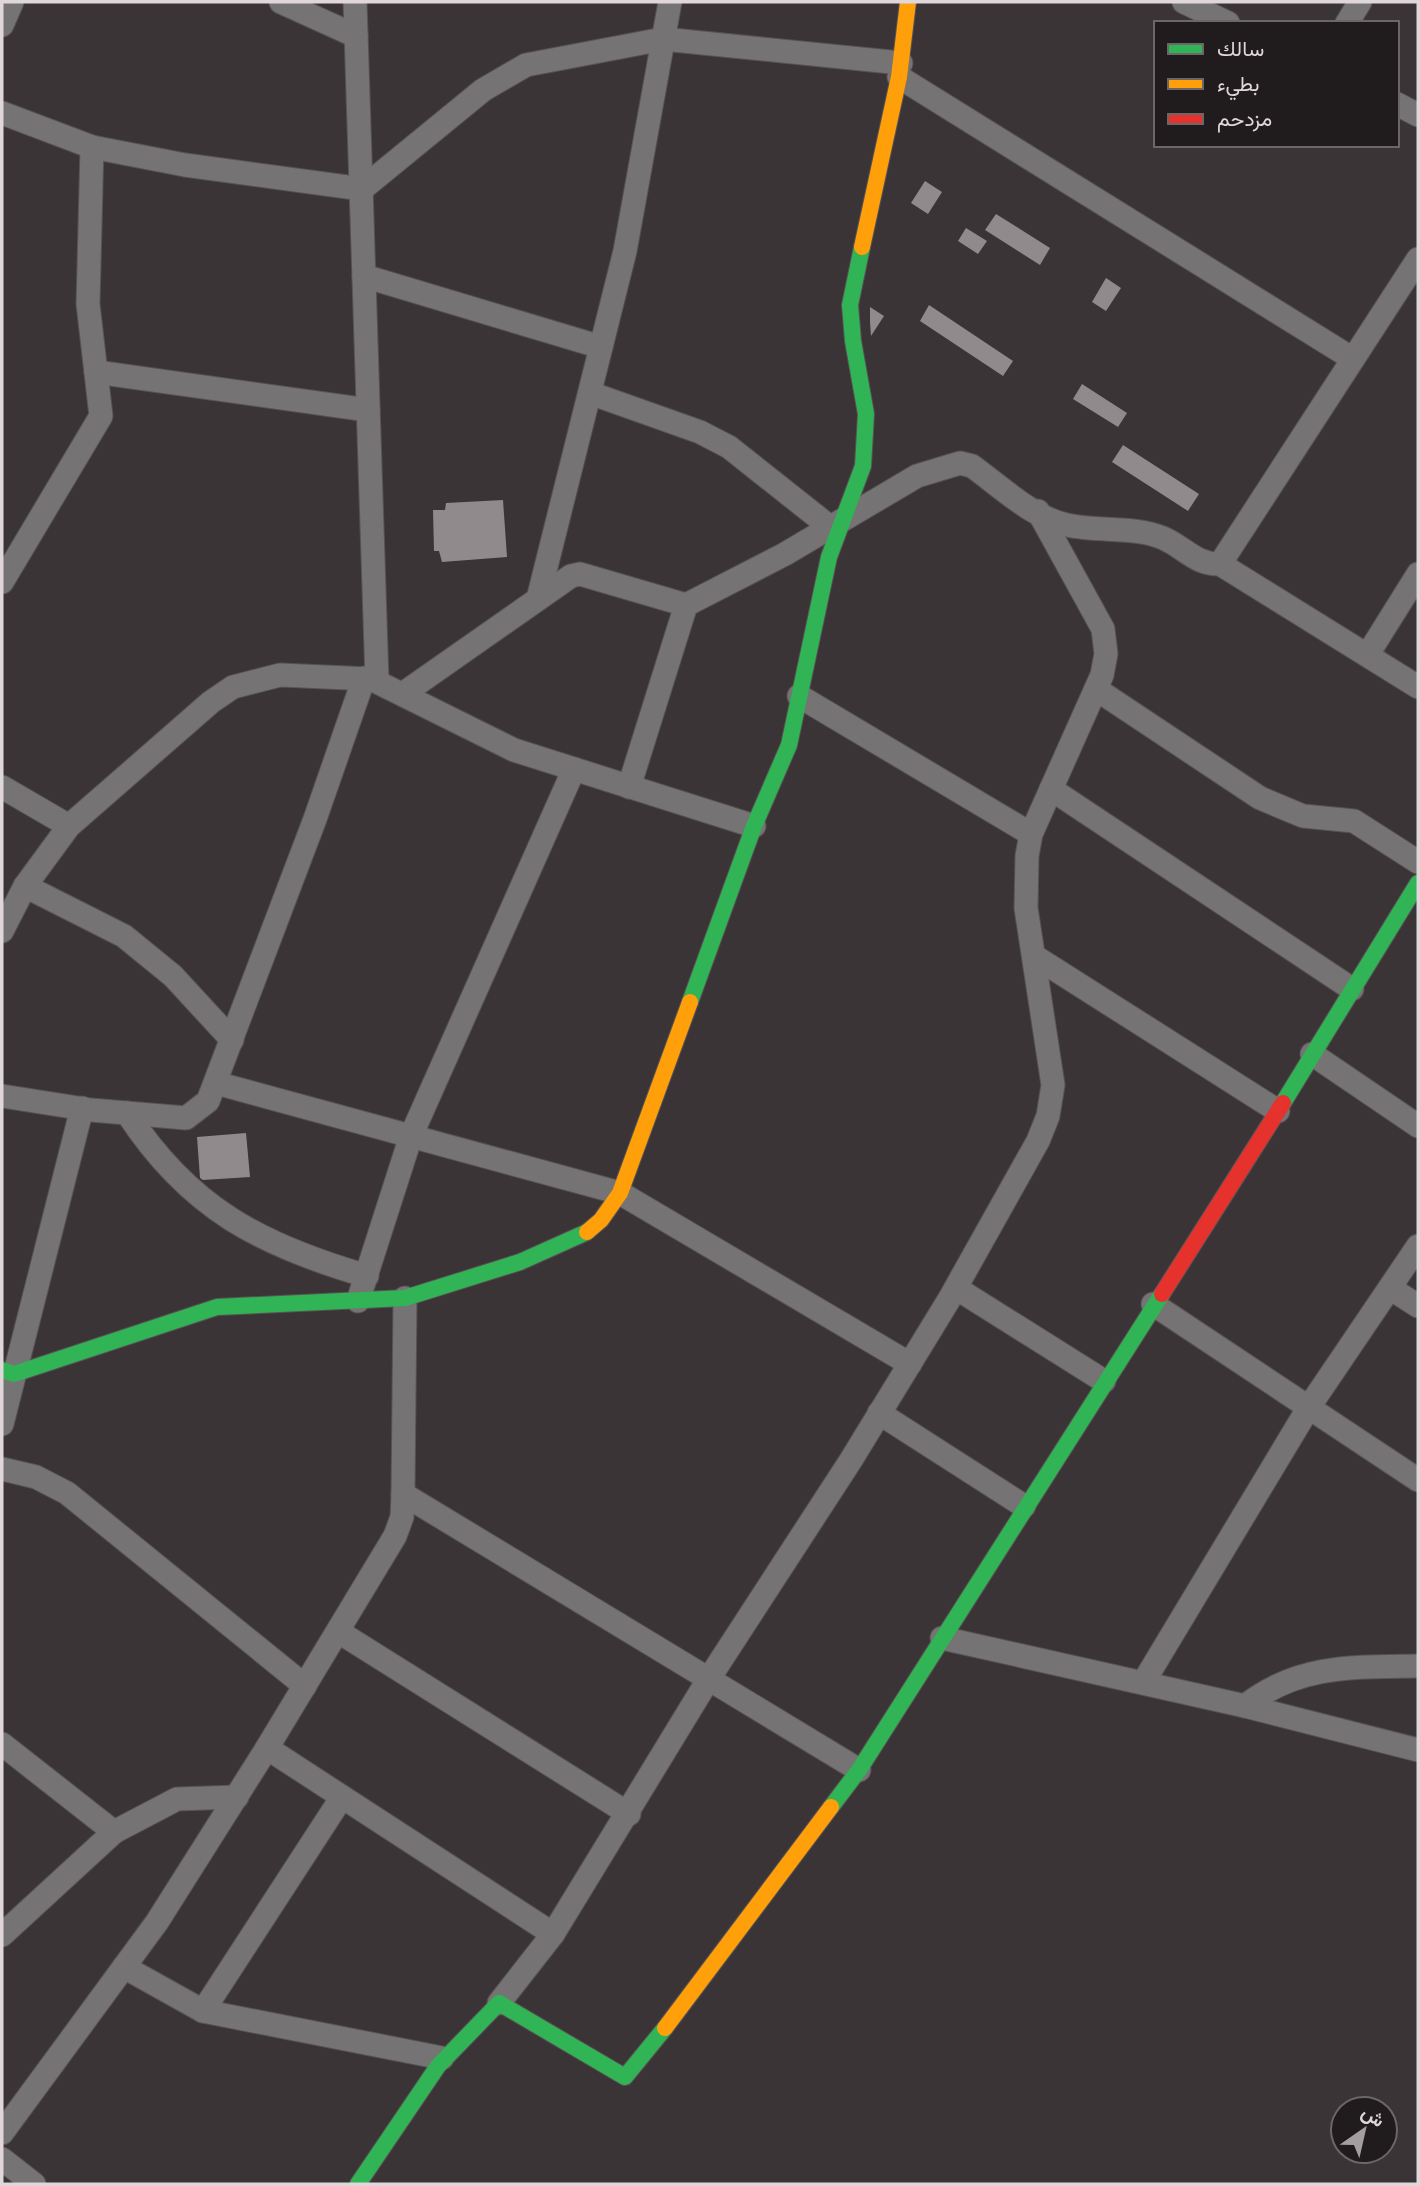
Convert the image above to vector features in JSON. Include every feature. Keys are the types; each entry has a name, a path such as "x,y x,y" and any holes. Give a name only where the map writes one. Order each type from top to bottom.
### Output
{"street":[{"path":"2,25 12,2"},
{"path":"281,2 356,36"},
{"path":"2,1096 82,1108 186,1118 208,1101 370,679 368,410 355,2"},
{"path":"538,599 625,251 670,2"},
{"path":"8,1372 217,1307 405,1298 520,1262 580,1237 601,1220 620,1193 754,826 779,774 837,524 855,496 867,450 867,405 849,327 850,304 900,70 908,2"},
{"path":"1184,2 1224,21"},
{"path":"1349,21 1360,2"},
{"path":"2,113 92,147 185,165 362,189 484,89 526,65 663,39 900,70 1353,359"},
{"path":"1399,105 1418,115"},
{"path":"2,582 101,416 87,291 92,147"},
{"path":"1220,564 1418,259"},
{"path":"364,276 601,347"},
{"path":"96,372 368,410"},
{"path":"590,393 700,432 729,447 837,524"},
{"path":"629,787 686,605 837,524 917,476 960,463 972,466 1038,511 1065,525 1104,531 1149,533 1163,538 1208,565 1220,564 1418,687"},
{"path":"358,2184 442,2058 499,2003 553,1934 629,1814 708,1680 956,1288 1009,1196 1048,1116 1053,1085 1026,908 1027,856 1031,834 1096,689 1107,654 1103,629 1038,511"},
{"path":"404,693 572,576 580,574 686,605"},
{"path":"1368,654 1418,574"},
{"path":"2,931 25,886 69,826 211,702 233,687 280,675 370,679 404,693 499,744 754,826"},
{"path":"1096,689 1260,798 1303,816 1354,821 1418,862"},
{"path":"799,696 1031,834"},
{"path":"358,1301 411,1136 574,769"},
{"path":"2,787 69,826"},
{"path":"1051,789 1352,989"},
{"path":"499,2003 616,2073 625,2077 630,2074 859,1770 1024,1506 1278,1111 1418,883"},
{"path":"25,886 124,936 173,976 232,1040"},
{"path":"1034,956 1278,1111"},
{"path":"1312,1054 1418,1126"},
{"path":"216,1083 620,1193 910,1364"},
{"path":"2,1424 8,1372 82,1108"},
{"path":"127,1113 151,1150 176,1177 213,1207 245,1228 304,1256 366,1276"},
{"path":"1143,1683 1309,1407 1418,1246"},
{"path":"956,1288 1104,1381"},
{"path":"1390,1288 1418,1306"},
{"path":"2,2133 157,1922 339,1632 395,1536 402,1517 403,1494 405,1298"},
{"path":"1153,1304 1418,1480"},
{"path":"879,1413 1024,1506"},
{"path":"2,1469 36,1477 67,1493 304,1686"},
{"path":"403,1494 859,1770"},
{"path":"339,1632 629,1814"},
{"path":"942,1639 1245,1706 1418,1750"},
{"path":"1245,1706 1269,1687 1296,1676 1336,1669 1418,1666"},
{"path":"2,1744 114,1832"},
{"path":"267,1748 553,1934"},
{"path":"3,1930 114,1832 177,1799 237,1797"},
{"path":"204,2011 342,1797"},
{"path":"124,1967 204,2011 442,2058"},
{"path":"2,2159 34,2184"}],"building":[{"path":"925,181 942,192 928,214 911,203"},
{"path":"996,214 1050,248 1040,265 985,230"},
{"path":"966,228 987,241 978,254 958,241"},
{"path":"1106,278 1121,288 1106,311 1092,302"},
{"path":"929,305 1013,361 1003,376 920,321"},
{"path":"870,307 884,316 871,336 870,322"},
{"path":"1082,384 1127,413 1118,427 1073,399"},
{"path":"1123,445 1199,494 1188,511 1112,462"},
{"path":"503,500 507,557 442,562 439,551 434,551 433,510 445,510 446,503"},
{"path":"246,1133 250,1177 200,1178 197,1137"}],"traffic: fast":[{"path":"690,1002 754,826 789,745 829,557 863,466 866,414 853,341 850,305 862,247"},
{"path":"1283,1103 1418,883"},
{"path":"2,1370 14,1374 217,1307 405,1298 520,1262 587,1232"},
{"path":"831,1807 859,1770 1162,1294"},
{"path":"358,2184 438,2066 499,2003 625,2077 665,2028"}],"traffic: slow":[{"path":"862,247 899,77 908,2"},
{"path":"587,1232 601,1220 620,1193 690,1002"},
{"path":"665,2028 831,1807"}],"traffic: jam":[{"path":"1162,1294 1283,1103"}]}
